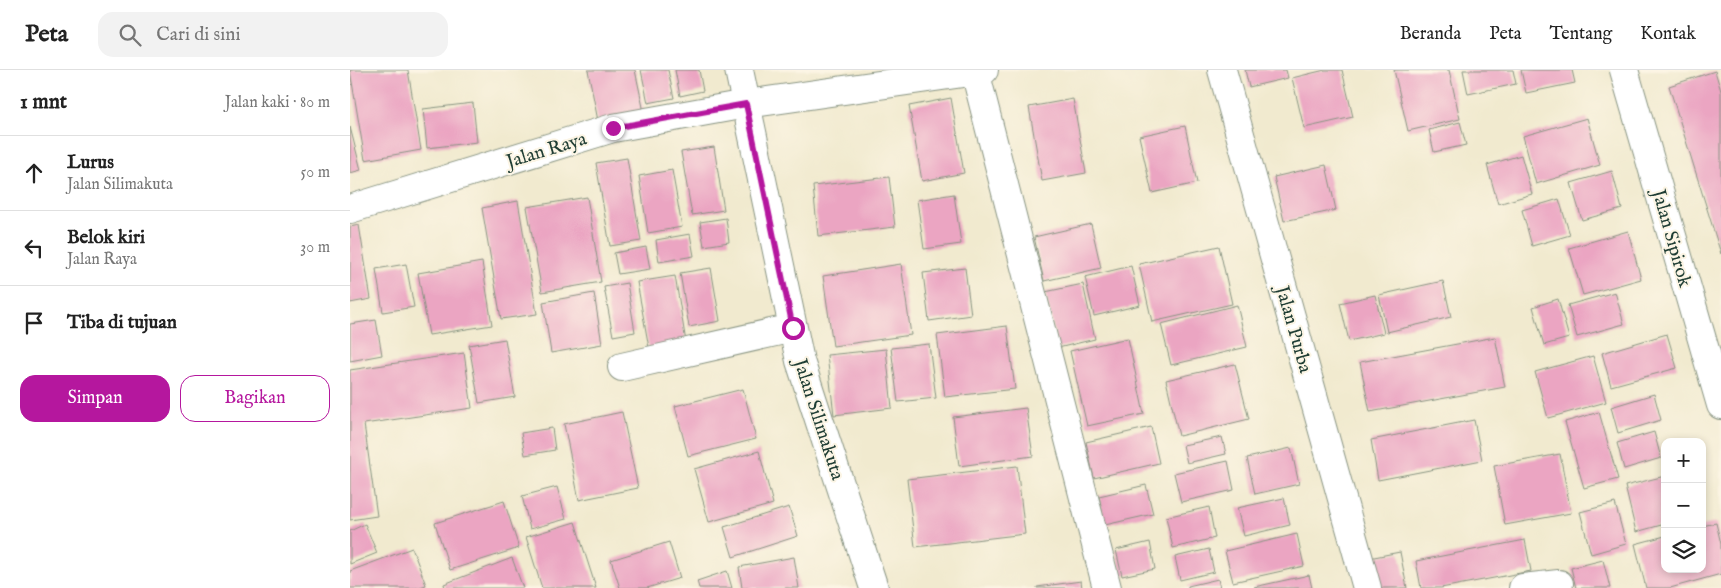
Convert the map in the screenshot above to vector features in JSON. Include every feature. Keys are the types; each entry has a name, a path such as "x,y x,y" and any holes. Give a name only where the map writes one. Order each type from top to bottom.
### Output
{"street":[{"name":"Jalan Silimakuta","path":"739,70 800,361 874,588"},
{"name":"Jalan Purba","path":"1222,70 1367,588"},
{"name":"Jalan Sipirok","path":"1624,70 1721,405"},
{"name":"Jalan Raya","path":"350,209 613,128 890,76 980,71"},
{"path":"980,71 1106,588"},
{"path":"622,367 793,328"},
{"path":"1523,588 1559,584"}],"building":[{"path":"350,70 408,70 421,150 365,160"},
{"path":"588,70 635,70 644,112 598,121"},
{"path":"641,70 668,70 674,98 648,103"},
{"path":"675,70 699,70 703,91 680,96"},
{"path":"1245,70 1286,70 1288,78 1249,87"},
{"path":"1325,70 1342,70 1353,117 1304,128 1292,78"},
{"path":"1394,70 1449,70 1460,119 1408,131"},
{"path":"1463,70 1513,70 1516,84 1468,94"},
{"path":"1521,70 1572,70 1575,83 1526,93"},
{"path":"1715,71 1721,91 1721,254 1669,86"},
{"path":"951,98 964,173 922,181 909,106"},
{"path":"1073,99 1086,173 1042,181 1029,107"},
{"path":"473,103 477,142 427,148 423,109"},
{"path":"1587,118 1600,165 1536,184 1523,136"},
{"path":"1460,122 1466,145 1434,152 1429,130"},
{"path":"1185,126 1197,183 1152,193 1139,136"},
{"path":"350,127 361,170 350,173"},
{"path":"714,147 724,210 692,215 681,152"},
{"path":"1521,155 1532,194 1498,204 1487,165"},
{"path":"627,158 641,241 610,246 596,163"},
{"path":"1326,165 1336,210 1284,221 1274,177"},
{"path":"672,170 682,227 648,233 639,176"},
{"path":"1612,171 1622,209 1582,220 1571,183"},
{"path":"889,177 895,227 818,236 813,186"},
{"path":"954,194 961,244 924,249 917,200"},
{"path":"587,197 601,282 542,292 527,207"},
{"path":"1559,199 1570,235 1532,246 1522,210"},
{"path":"518,201 537,314 501,319 482,208"},
{"path":"726,218 729,242 704,246 700,222"},
{"path":"1091,224 1101,268 1044,281 1034,237"},
{"path":"359,225 371,299 350,303 350,227"},
{"path":"1628,231 1641,279 1583,295 1569,248"},
{"path":"690,234 694,256 659,262 656,240"},
{"path":"1219,246 1232,304 1152,322 1139,264"},
{"path":"646,247 650,269 618,274 614,253"},
{"path":"482,262 492,325 429,335 418,273"},
{"path":"406,264 414,307 383,312 376,269"},
{"path":"901,264 911,335 833,346 823,276"},
{"path":"1131,266 1140,305 1094,316 1085,277"},
{"path":"711,268 720,321 689,327 680,273"},
{"path":"965,268 971,315 929,321 923,273"},
{"path":"675,276 686,342 649,348 637,282"},
{"path":"1443,281 1451,317 1387,332 1379,295"},
{"path":"627,283 635,332 613,336 604,287"},
{"path":"1083,284 1095,339 1058,348 1045,292"},
{"path":"1615,292 1624,324 1577,337 1568,305"},
{"path":"594,293 602,344 551,353 543,302"},
{"path":"1375,295 1384,333 1349,341 1340,303"},
{"path":"1558,299 1569,338 1544,345 1533,307"},
{"path":"1237,305 1247,347 1171,365 1161,324"},
{"path":"376,320 382,355 350,361 350,324"},
{"path":"1007,326 1015,389 945,397 937,335"},
{"path":"1667,334 1677,368 1611,386 1602,353"},
{"path":"1495,337 1505,387 1370,412 1360,362"},
{"path":"1128,338 1144,414 1087,426 1070,351"},
{"path":"505,339 515,397 479,403 469,345"},
{"path":"929,344 936,398 898,402 891,348"},
{"path":"886,349 892,408 834,415 827,355"},
{"path":"464,353 472,408 364,424 377,516 350,520 350,370"},
{"path":"1593,356 1606,402 1548,418 1535,372"},
{"path":"1235,364 1249,419 1179,436 1166,380"},
{"path":"743,389 756,439 688,456 675,406"},
{"path":"1654,394 1661,420 1618,433 1611,407"},
{"path":"1026,408 1033,456 959,466 953,417"},
{"path":"622,412 638,488 579,500 564,424"},
{"path":"1599,412 1618,479 1584,488 1565,422"},
{"path":"1474,420 1482,460 1378,480 1371,440"},
{"path":"1151,427 1159,463 1094,478 1086,442"},
{"path":"552,428 555,450 525,455 521,433"},
{"path":"1654,432 1661,458 1624,469 1617,443"},
{"path":"1222,437 1226,454 1187,463 1183,445"},
{"path":"1291,448 1299,484 1255,494 1247,458"},
{"path":"759,451 773,504 709,522 694,469"},
{"path":"1560,454 1571,513 1505,525 1494,466"},
{"path":"1228,461 1234,490 1181,502 1174,473"},
{"path":"1017,466 1025,534 915,547 907,479"},
{"path":"1661,477 1661,525 1636,532 1625,486"},
{"path":"1146,485 1153,514 1105,525 1099,496"},
{"path":"557,487 566,519 530,529 522,496"},
{"path":"1284,498 1290,525 1244,536 1237,508"},
{"path":"504,501 519,548 450,570 435,523"},
{"path":"1615,503 1626,544 1591,554 1580,512"},
{"path":"789,507 798,536 733,557 724,527"},
{"path":"1209,507 1215,538 1173,548 1166,517"},
{"path":"575,522 596,588 542,588 526,537"},
{"path":"1716,523 1721,544 1721,574 1670,588 1646,588 1635,544 1661,537 1661,573 1706,573 1706,525"},
{"path":"365,524 377,553 350,564 350,531"},
{"path":"1297,534 1304,566 1233,582 1225,551"},
{"path":"1525,540 1531,571 1441,588 1421,588 1416,561"},
{"path":"669,542 680,578 647,588 620,588 611,560"},
{"path":"1150,542 1155,569 1122,576 1116,550"},
{"path":"412,548 426,585 417,588 350,588 350,571"},
{"path":"1209,549 1214,572 1180,580 1175,557"},
{"path":"1400,552 1407,588 1375,588 1369,558"},
{"path":"794,557 799,588 742,588 739,567"},
{"path":"512,558 523,588 445,588 444,584"},
{"path":"1603,560 1610,588 1576,588 1571,568"},
{"path":"727,571 732,588 699,588 697,581"},
{"path":"1309,575 1312,588 1254,587"},
{"path":"1218,579 1220,588 1188,588 1188,586"},
{"path":"1081,581 1082,588 1037,588 1037,587"}],"route":[{"path":"613,128 746,104 793,328"}]}
